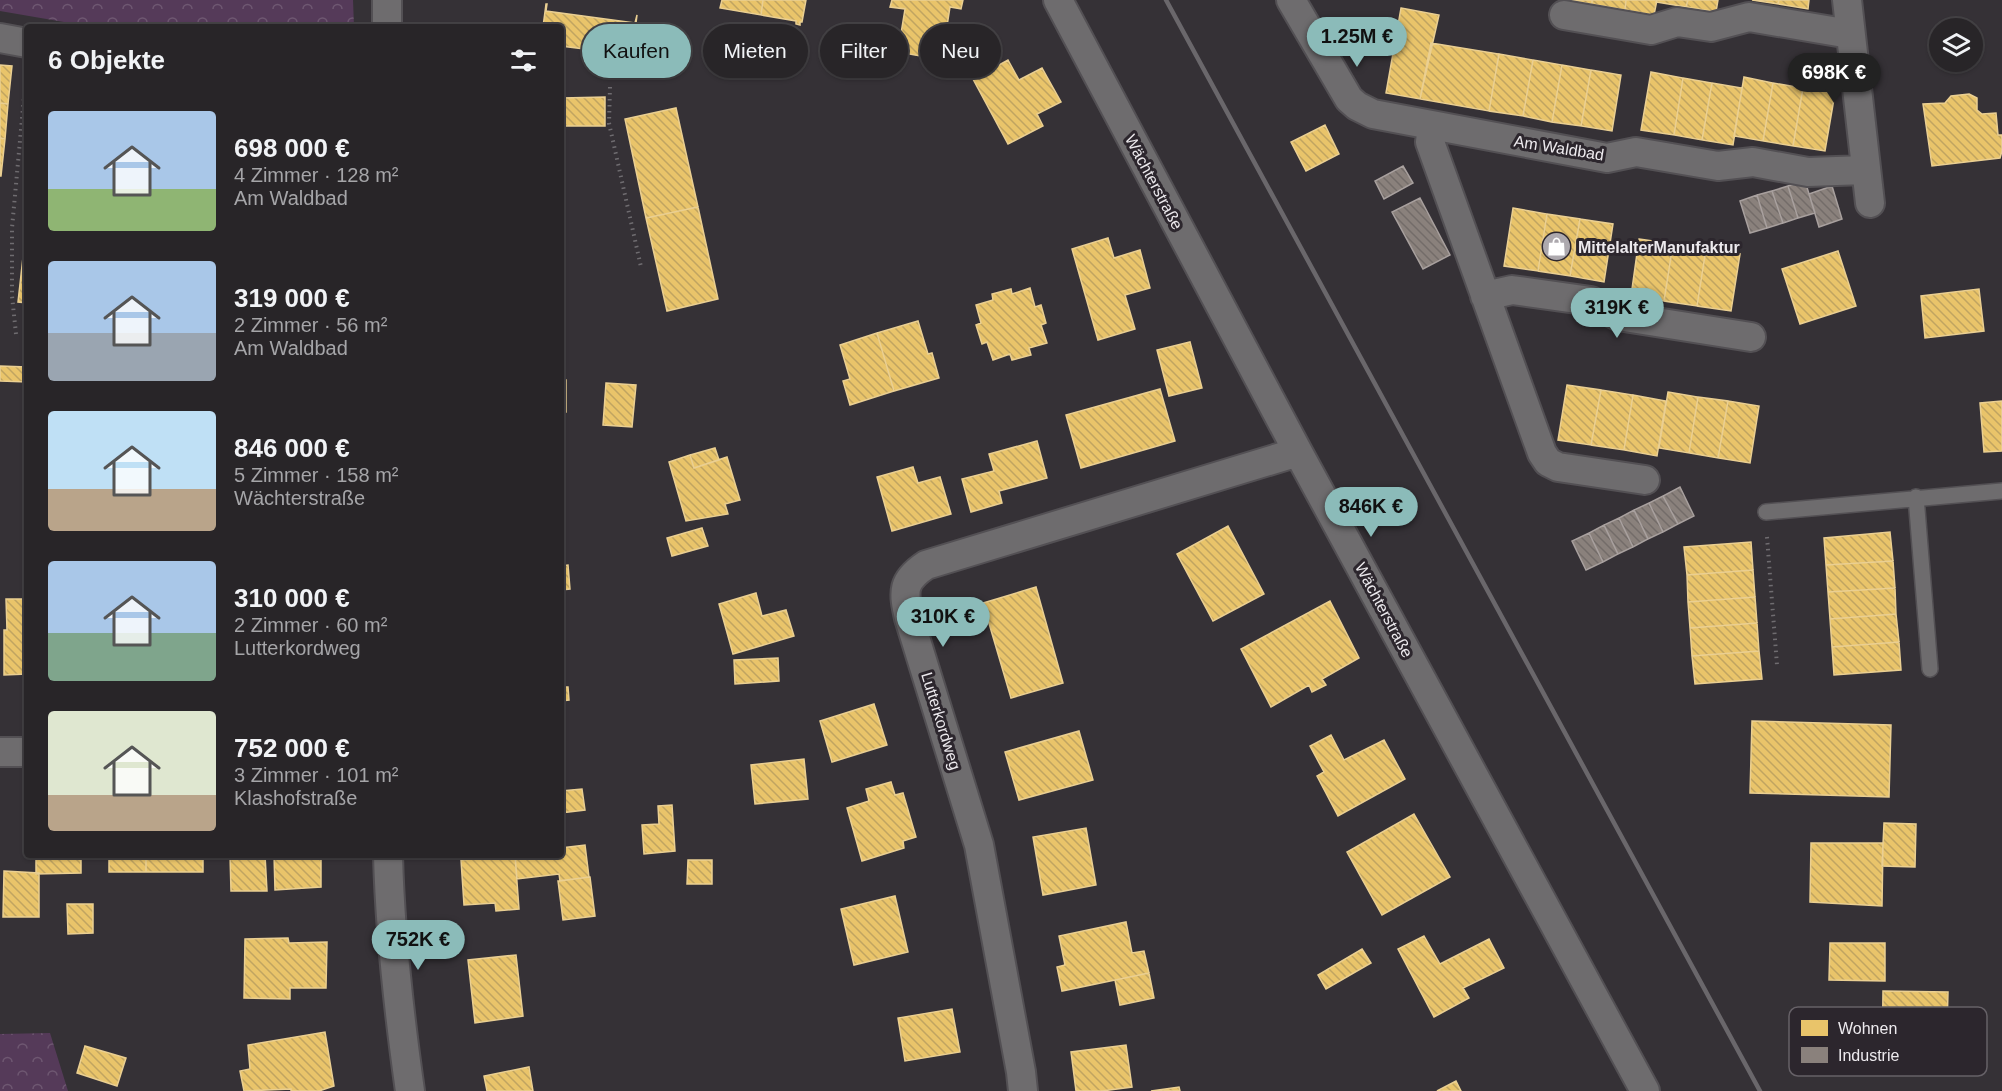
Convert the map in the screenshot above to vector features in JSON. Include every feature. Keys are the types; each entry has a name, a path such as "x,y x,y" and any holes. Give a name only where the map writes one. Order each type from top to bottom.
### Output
{"street":[{"path":"387,0 387,24"},
{"name":"Wächterstraße","path":"1058,0 1298,452 1645,1091"},
{"name":"Am Waldbad","path":"1291,0 1349,99 1372,114 1607,158 1636,152 1718,166 1753,162 1808,172 1865,170"},
{"path":"1846,0 1870,203"},
{"path":"1564,15 1651,30 1677,22 1711,27 1749,17 1850,34"},
{"path":"0,38 24,42"},
{"path":"1432,126 1430,142 1539,446 1548,462 1558,467 1645,480"},
{"path":"1485,296 1512,290 1591,301 1618,316 1751,337"},
{"name":"Lutterkordweg","path":"1023,1091 979,845 909,618 905,598 906,583 914,573 926,565 1298,452"},
{"path":"0,752 24,752"},
{"path":"388,858 397,1000 410,1091"}],"lane":[{"path":"1766,512 2002,491"},
{"path":"1916,497 1930,669"}],"path":[{"path":"610,87 609,123 641,267"},
{"path":"16,334 12,296 12,228 24,98"},
{"path":"1766,512 1777,665"}],"green space":[{"path":"0,0 353,0 354,24 76,24 0,11"},
{"path":"50,1033 68,1091 0,1091 0,1034"}],"building: Wohnen":[{"path":"722,0 763,0 761,15 720,8"},
{"path":"763,0 806,0 800,24 796,24 796,21 761,15"},
{"path":"892,0 963,0 961,9 950,7 947,24 920,24 920,56 908,54 908,24 903,24 905,9 890,7"},
{"path":"1567,0 1592,0 1592,4"},
{"path":"1592,0 1626,0 1625,10 1592,4"},
{"path":"1626,0 1657,0 1654,15 1625,10"},
{"path":"1657,0 1688,0 1686,7 1656,2"},
{"path":"1688,0 1718,0 1716,12 1686,7"},
{"path":"1752,0 1779,0 1778,4"},
{"path":"1779,0 1809,0 1808,9 1778,4"},
{"path":"546,4 546,11 635,23 637,15 636,24 582,24 582,49 564,46 564,24 543,24"},
{"path":"1401,8 1439,15 1420,99 1386,93"},
{"path":"1431,43 1499,54 1489,111 1420,99"},
{"path":"1499,54 1533,60 1523,116 1489,111"},
{"path":"1008,60 1019,80 1042,68 1061,102 1037,114 1043,126 1008,144 973,79 1001,78 1001,64"},
{"path":"1533,60 1562,65 1552,122 1523,116"},
{"path":"0,65 12,66 8,104 0,103"},
{"path":"1562,65 1591,70 1581,126 1552,122"},
{"path":"1591,70 1621,75 1612,131 1581,126"},
{"path":"1651,72 1683,78 1674,135 1641,130"},
{"path":"1744,77 1773,83 1763,141 1734,136"},
{"path":"1683,78 1712,83 1702,140 1674,135"},
{"path":"1712,83 1742,88 1733,145 1702,140"},
{"path":"1773,83 1803,88 1793,146 1763,141"},
{"path":"1803,88 1835,93 1825,151 1793,146"},
{"path":"1969,94 1977,98 1977,110 1982,114 1996,113 1998,135 2002,135 2000,158 1932,166 1923,104 1945,103 1951,96"},
{"path":"605,97 605,126 564,126 564,98"},
{"path":"0,103 8,104 5,139 0,138"},
{"path":"676,108 698,207 646,218 625,119"},
{"path":"1325,125 1339,154 1306,171 1291,142"},
{"path":"0,138 5,139 1,176 0,176"},
{"path":"698,207 718,299 667,311 646,218"},
{"path":"1513,208 1547,214 1538,271 1504,266"},
{"path":"1547,214 1580,219 1570,276 1538,271"},
{"path":"1580,219 1613,224 1604,282 1570,276"},
{"path":"1108,238 1114,258 1140,250 1150,288 1125,295 1135,329 1098,340 1072,249"},
{"path":"1639,239 1673,244 1664,301 1631,296"},
{"path":"1673,244 1706,249 1697,306 1664,301"},
{"path":"24,248 24,303 18,302"},
{"path":"1706,249 1740,254 1731,311 1697,306"},
{"path":"1838,251 1856,306 1800,324 1782,269"},
{"path":"1030,288 1035,307 1041,305 1046,323 1041,325 1047,343 1029,348 1031,355 1012,360 1010,354 993,360 987,342 982,344 976,325 981,323 976,305 993,300 992,294 1011,289 1012,294"},
{"path":"1979,289 1984,331 1925,338 1921,296"},
{"path":"918,321 928,354 932,353 939,378 894,391 877,333"},
{"path":"877,333 894,391 850,405 843,381 850,379 840,345"},
{"path":"1190,342 1202,388 1169,396 1157,350"},
{"path":"0,366 24,367 24,382 0,381"},
{"path":"564,380 566,380 566,412 564,412"},
{"path":"606,383 636,385 632,427 603,425"},
{"path":"1567,385 1601,390 1591,445 1558,440"},
{"path":"1160,389 1175,441 1081,468 1066,415"},
{"path":"1601,390 1633,395 1624,450 1591,445"},
{"path":"1668,392 1698,397 1689,453 1659,448"},
{"path":"1633,395 1666,401 1657,456 1624,450"},
{"path":"1698,397 1728,401 1718,458 1689,453"},
{"path":"1728,401 1759,406 1750,463 1718,458"},
{"path":"2002,401 2002,451 1984,452 1980,403"},
{"path":"1037,441 1047,478 999,491 1002,503 971,512 962,479 994,471 989,454"},
{"path":"715,448 719,460 694,468 690,455"},
{"path":"690,455 694,468 727,457 740,500 725,504 728,514 686,521 669,462"},
{"path":"913,467 918,483 940,477 951,514 892,531 877,477"},
{"path":"1228,526 1264,594 1213,621 1177,554"},
{"path":"702,528 708,546 672,556 667,538"},
{"path":"1890,532 1893,561 1826,565 1824,538"},
{"path":"1751,542 1753,570 1687,575 1684,547"},
{"path":"1893,561 1895,588 1828,592 1826,565"},
{"path":"568,565 570,589 564,590 564,566"},
{"path":"1753,570 1755,597 1688,602 1687,575"},
{"path":"1036,587 1063,683 1011,698 983,603"},
{"path":"1895,588 1896,614 1830,619 1828,592"},
{"path":"756,593 762,616 786,610 794,636 733,654 719,604"},
{"path":"1755,597 1757,623 1690,628 1688,602"},
{"path":"6,599 24,599 24,674 4,675 4,630 7,630"},
{"path":"1330,601 1359,658 1322,679 1326,685 1312,692 1309,685 1271,707 1241,649"},
{"path":"1896,614 1899,642 1832,647 1830,619"},
{"path":"1757,623 1759,651 1692,656 1690,628"},
{"path":"1899,642 1901,670 1834,675 1832,647"},
{"path":"1759,651 1762,679 1695,684 1692,656"},
{"path":"778,658 779,681 735,684 734,660"},
{"path":"564,687 568,687 569,700 564,701"},
{"path":"874,704 887,745 832,762 820,721"},
{"path":"1752,721 1891,725 1889,797 1750,793"},
{"path":"1079,731 1093,780 1019,800 1005,752"},
{"path":"1331,735 1344,760 1384,740 1405,779 1338,816 1317,776 1324,772 1310,746"},
{"path":"804,759 808,799 755,804 751,765"},
{"path":"891,782 895,795 903,793 916,837 903,841 904,848 862,861 847,808 869,801 866,789"},
{"path":"582,789 585,810 564,813 564,791"},
{"path":"672,805 675,851 644,854 642,825 659,824 658,806"},
{"path":"1414,814 1450,877 1382,915 1347,852"},
{"path":"1884,823 1916,824 1915,867 1882,866"},
{"path":"1086,828 1096,885 1043,895 1033,837"},
{"path":"1811,843 1883,843 1882,906 1810,902"},
{"path":"585,845 589,877 560,881 559,874 517,879 515,858 564,858 564,848"},
{"path":"36,858 81,858 81,873 36,874"},
{"path":"109,858 146,858 146,872 109,872"},
{"path":"146,858 203,858 203,872 146,872"},
{"path":"230,858 265,858 267,891 231,891"},
{"path":"274,858 321,858 321,887 275,890"},
{"path":"515,858 519,909 496,911 495,903 464,905 461,860"},
{"path":"688,860 712,860 712,884 687,884"},
{"path":"4,871 39,873 39,917 3,917"},
{"path":"590,877 595,916 563,920 558,881"},
{"path":"895,896 908,952 854,965 841,909"},
{"path":"67,904 93,904 93,933 68,934"},
{"path":"1126,922 1132,953 1144,951 1149,973 1062,991 1057,967 1065,965 1059,936"},
{"path":"1424,936 1440,964 1489,939 1504,968 1463,988 1469,998 1434,1017 1398,949"},
{"path":"288,938 289,943 327,942 326,988 290,988 290,999 244,998 245,939"},
{"path":"1830,943 1885,943 1885,981 1829,980"},
{"path":"1362,949 1371,963 1326,989 1318,975"},
{"path":"516,955 523,1016 475,1023 468,960"},
{"path":"1149,973 1154,998 1120,1005 1115,980"},
{"path":"1883,991 1948,992 1948,1007 1883,1007"},
{"path":"952,1009 960,1052 905,1061 898,1018"},
{"path":"325,1032 334,1086 319,1091 291,1091 291,1089 244,1091 240,1071 250,1069 248,1045"},
{"path":"1126,1045 1132,1087 1102,1091 1076,1091 1071,1052"},
{"path":"85,1046 126,1058 117,1086 77,1073"},
{"path":"529,1067 533,1091 487,1091 484,1076"},
{"path":"1456,1081 1461,1091 1437,1091"},
{"path":"1179,1087 1180,1091 1151,1091"}],"building: Industrie":[{"path":"1403,166 1413,183 1384,199 1375,181"},
{"path":"1805,181 1815,213 1798,218 1788,186"},
{"path":"1788,186 1798,218 1783,223 1772,191"},
{"path":"1832,186 1842,219 1819,227 1809,194"},
{"path":"1772,191 1783,223 1767,228 1757,195"},
{"path":"1757,195 1767,228 1750,233 1740,201"},
{"path":"1420,198 1450,255 1423,269 1392,212"},
{"path":"1680,487 1694,516 1678,524 1663,496"},
{"path":"1663,496 1678,524 1663,532 1649,503"},
{"path":"1649,503 1663,532 1648,539 1634,510"},
{"path":"1634,510 1648,539 1633,547 1619,518"},
{"path":"1619,518 1633,547 1618,554 1604,525"},
{"path":"1604,525 1618,554 1603,562 1589,533"},
{"path":"1589,533 1603,562 1586,570 1572,541"}],"railway":[{"path":"1166,0 1760,1091"}],"place":[{"name":"MittelalterManufaktur","path":"1557,247"}]}
